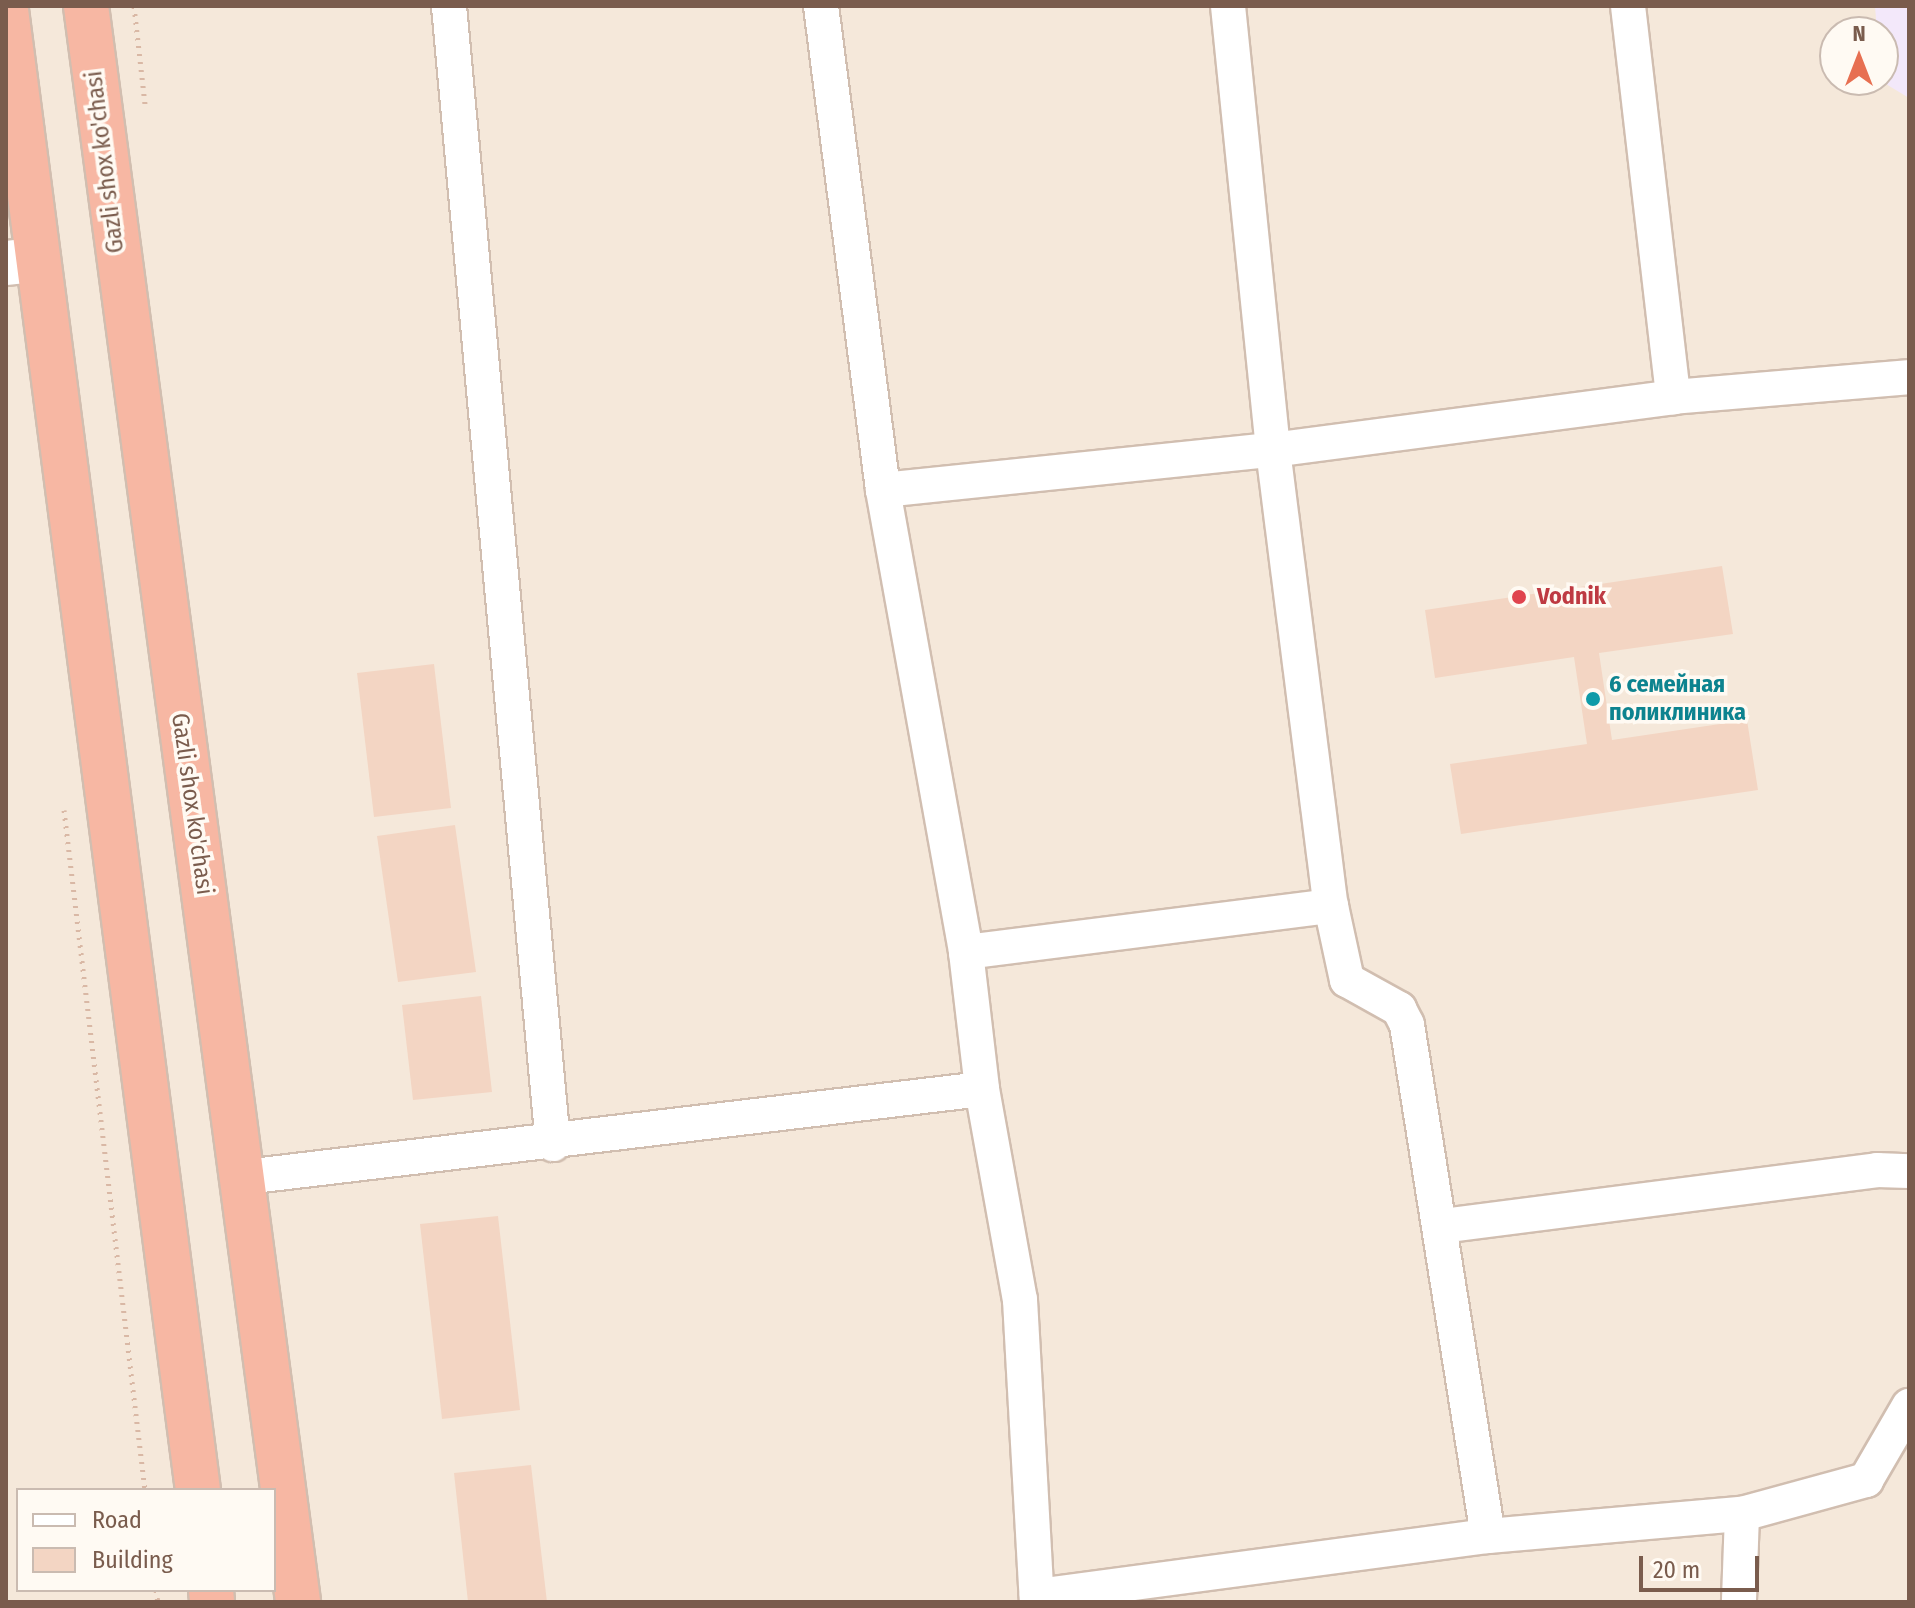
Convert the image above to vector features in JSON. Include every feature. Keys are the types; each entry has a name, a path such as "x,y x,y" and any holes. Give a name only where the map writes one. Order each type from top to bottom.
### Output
{"highway":[{"name":"Gazli shox ko'chasi","path":"86,6 117,266 245,1177 298,1602"},
{"path":"6,10 21,262 198,1488"}],"street":[{"path":"449,6 553,1144"},
{"path":"821,6 883,490 966,952 982,1089 1020,1300 1037,1599 1488,1536 1742,1514 1866,1480 1909,1406"},
{"path":"1228,6 1273,450 1331,906 1347,980 1399,1009 1407,1025 1442,1226 1488,1536"},
{"path":"1628,6 1673,397"},
{"path":"883,490 1273,450 1673,397 1909,377"},
{"path":"966,952 1331,906"},
{"path":"245,1177 553,1144 982,1089"},
{"path":"1442,1226 1877,1170 1909,1171"},
{"path":"1739,1602 1742,1514"}],"path":[{"path":"63,805 145,1488"}],"shaded area":[{"path":"6,6 1909,6 1909,1602 6,1602"},
{"path":"1875,6 1909,6 1909,98 1899,92 1899,16 1876,16"}],"building":[{"name":"6 семейная поликлиника","path":"1722,566 1733,634 1599,653 1612,740 1747,720 1758,790 1461,834 1450,764 1587,744 1574,657 1435,678 1425,610"},
{"path":"434,664 451,808 374,817 357,673"},
{"path":"455,825 476,972 398,982 377,836"},
{"path":"481,996 492,1092 413,1100 402,1005"},
{"path":"498,1216 520,1410 442,1419 420,1224"},
{"path":"531,1465 547,1602 468,1602 454,1473"}],"place":[{"name":"Vodnik","path":"1519,597"},
{"name":"6 семейная поликлиника","path":"1593,699"}]}
